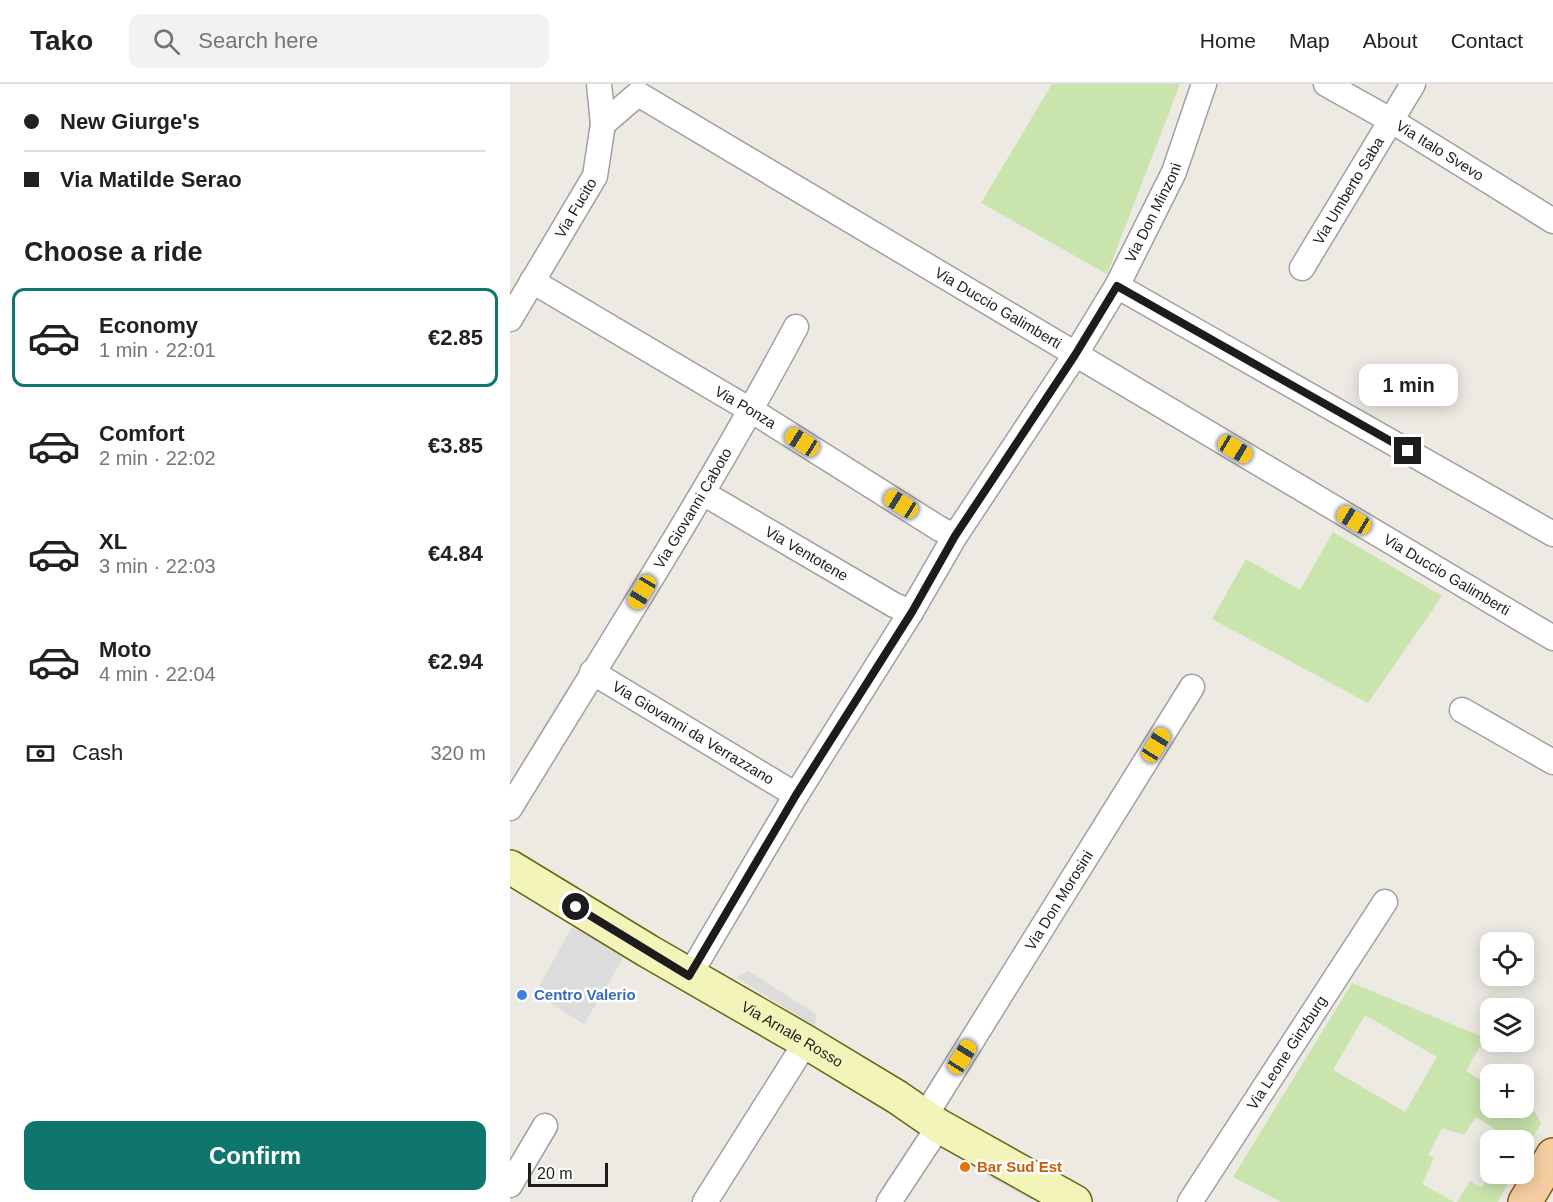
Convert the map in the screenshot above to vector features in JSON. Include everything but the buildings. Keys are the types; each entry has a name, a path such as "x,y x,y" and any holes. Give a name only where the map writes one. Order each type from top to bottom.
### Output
{"main road":[{"path":"1525,1202 1553,1155"}],"street":[{"name":"Via Fucito","path":"510,320 595,176 603,124 599,84"},
{"name":"Via Don Minzoni","path":"689,976 796,795 912,612 955,536 1075,355 1117,286 1174,172 1204,84"},
{"name":"Via Italo Svevo","path":"1326,84 1392,121 1553,221"},
{"name":"Via Umberto Saba","path":"1302,268 1413,84"},
{"name":"Via Duccio Galimberti","path":"603,124 638,94 1553,638"},
{"name":"Via Ponza","path":"532,281 752,411 940,529 955,536"},
{"path":"1117,286 1553,534"},
{"name":"Via Giovanni Caboto","path":"510,808 752,411 796,327"},
{"name":"Via Ventotene","path":"703,493 894,605 912,612"},
{"name":"Via Giovanni da Verrazzano","path":"592,672 796,795"},
{"name":"Via Don Morosini","path":"889,1202 932,1121 1192,687"},
{"path":"1462,710 1553,762"},
{"name":"Via Arnale Rosso","path":"510,867 689,976 806,1042 932,1121 1075,1202"},
{"name":"Via Leone Ginzburg","path":"1190,1202 1385,902"},
{"path":"705,1202 806,1042"},
{"path":"510,1185 545,1126"}],"green space":[{"path":"1052,84 1180,84 1107,274 981,203"},
{"path":"1333,532 1442,596 1368,703 1212,619 1246,559 1300,590"},
{"path":"1352,983 1480,1036 1480,1047 1466,1071 1480,1079 1480,1118 1534,1118 1534,1111 1541,1123 1534,1135 1534,1130 1496,1130 1476,1117 1464,1135 1442,1128 1428,1155 1434,1158 1422,1184 1454,1202 1281,1202 1233,1177","holes":["1365,1015 1437,1057 1405,1112 1333,1070"]},
{"path":"1470,1181 1482,1188 1484,1184 1507,1184 1498,1202 1457,1202"}],"shaded area":[{"path":"572,927 625,955 584,1024 547,1001 540,985"},
{"path":"748,971 816,1014 815,1027 736,977"},
{"path":"968,1153 1042,1197 1031,1200 971,1166"}],"place":[{"name":"Centro Valerio","path":"522,995"},
{"name":"Bar Sud Est","path":"965,1167"}],"route":[{"path":"576,907 689,976 796,795 912,612 955,536 1075,355 1117,286 1408,451"}]}
